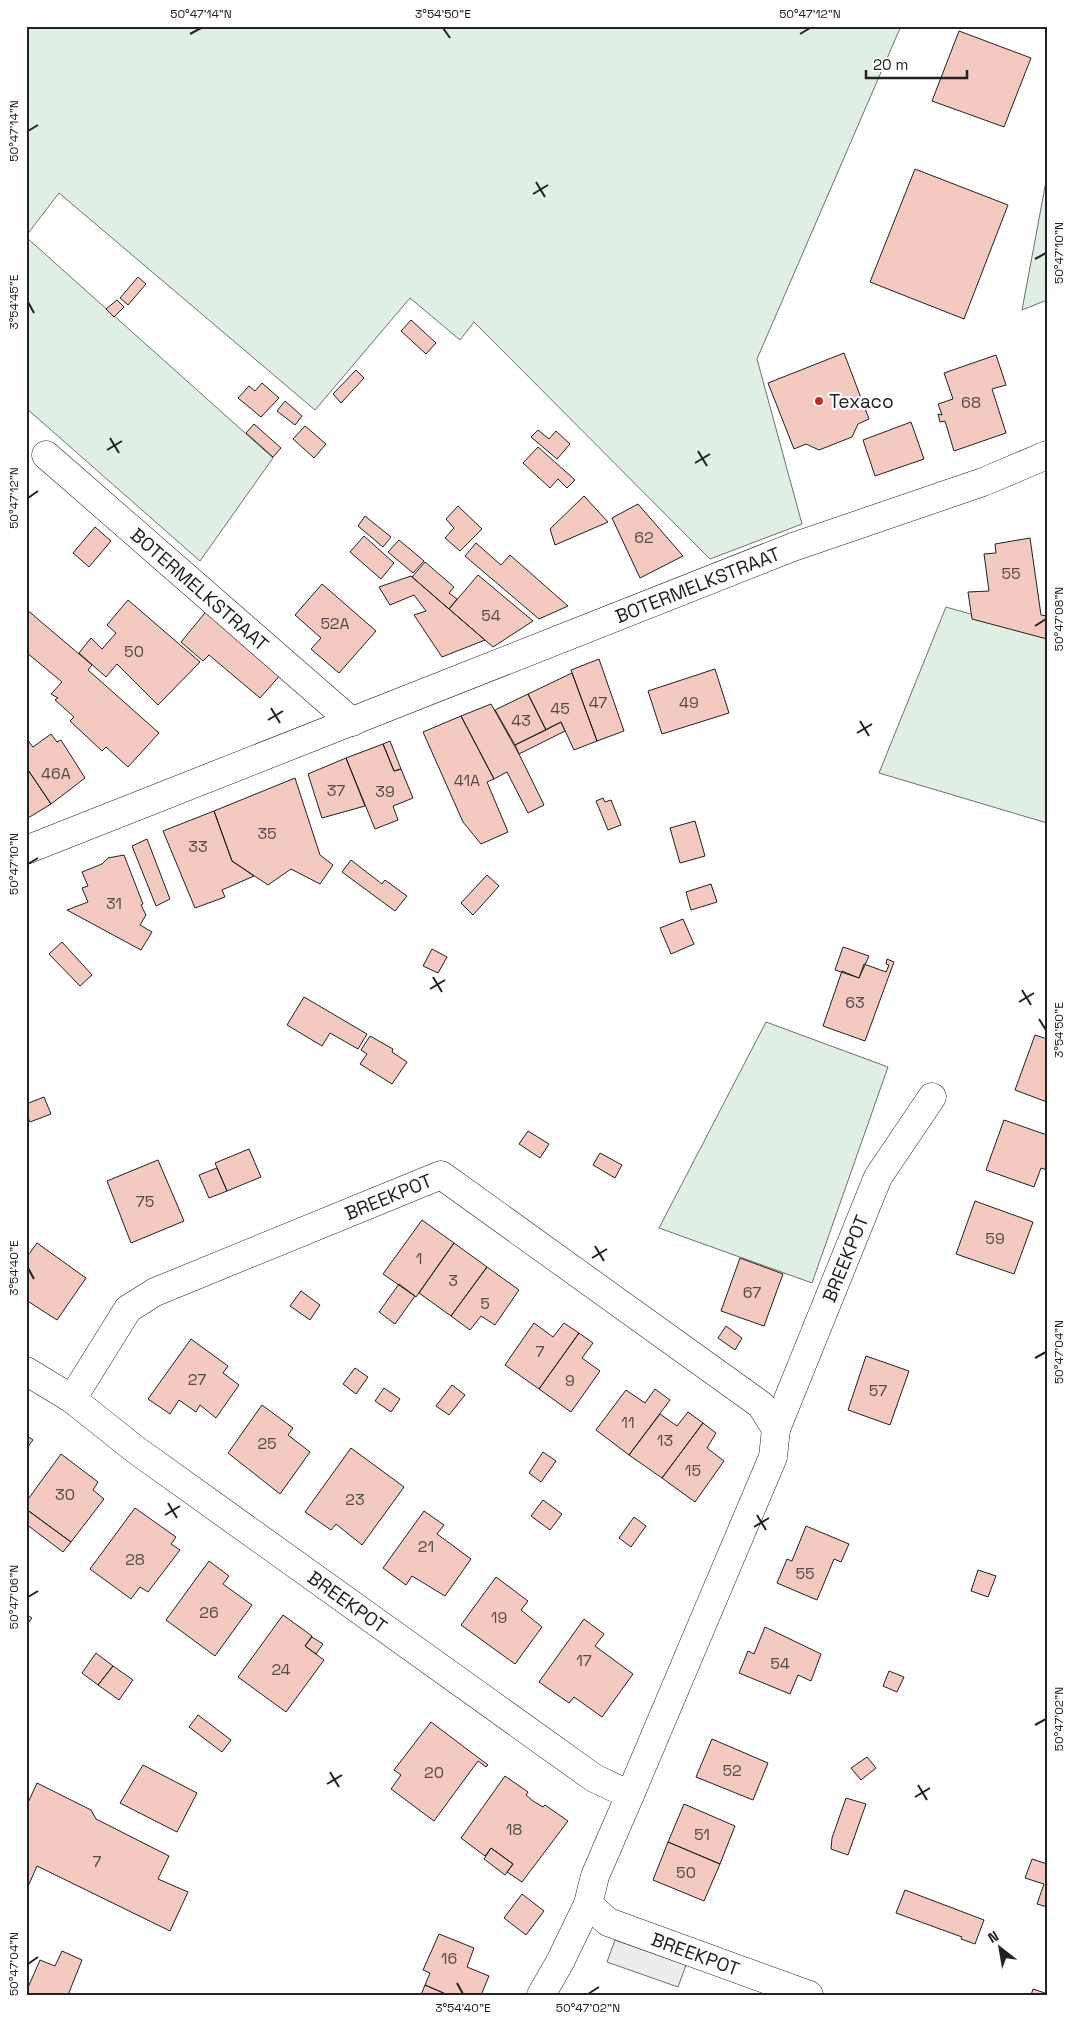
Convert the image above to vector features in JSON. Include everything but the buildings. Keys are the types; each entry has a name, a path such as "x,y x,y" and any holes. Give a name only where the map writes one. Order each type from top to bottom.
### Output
{"street":[{"name":"BOTERMELKSTRAAT","path":"46,455 352,722"},
{"name":"BOTERMELKSTRAAT","path":"26,850 794,547 983,482 1047,455"},
{"name":"BREEKPOT","path":"541,1995 560,1962 588,1904 595,1876 773,1457 776,1429 878,1177 932,1097"},
{"name":"BREEKPOT","path":"72,1400 128,1309 155,1292 441,1175 761,1405 776,1429"},
{"name":"BREEKPOT","path":"26,1372 72,1400 136,1450 377,1625 594,1778 630,1796"},
{"name":"BREEKPOT","path":"588,1904 608,1922 809,1995"}],"green space":[{"path":"26,26 901,26 757,359 802,524 710,559 474,322 460,340 410,298 315,410 59,193 26,236"},
{"path":"1047,176 1047,300 1022,310"},
{"path":"26,237 273,458 200,561 26,408"},
{"path":"946,607 1047,636 1047,823 879,773"},
{"path":"766,1022 888,1067 812,1283 659,1228"}],"shaded area":[{"path":"615,1940 686,1965 678,1987 607,1962"}],"place":[{"name":"Texaco","path":"819,401"}]}
